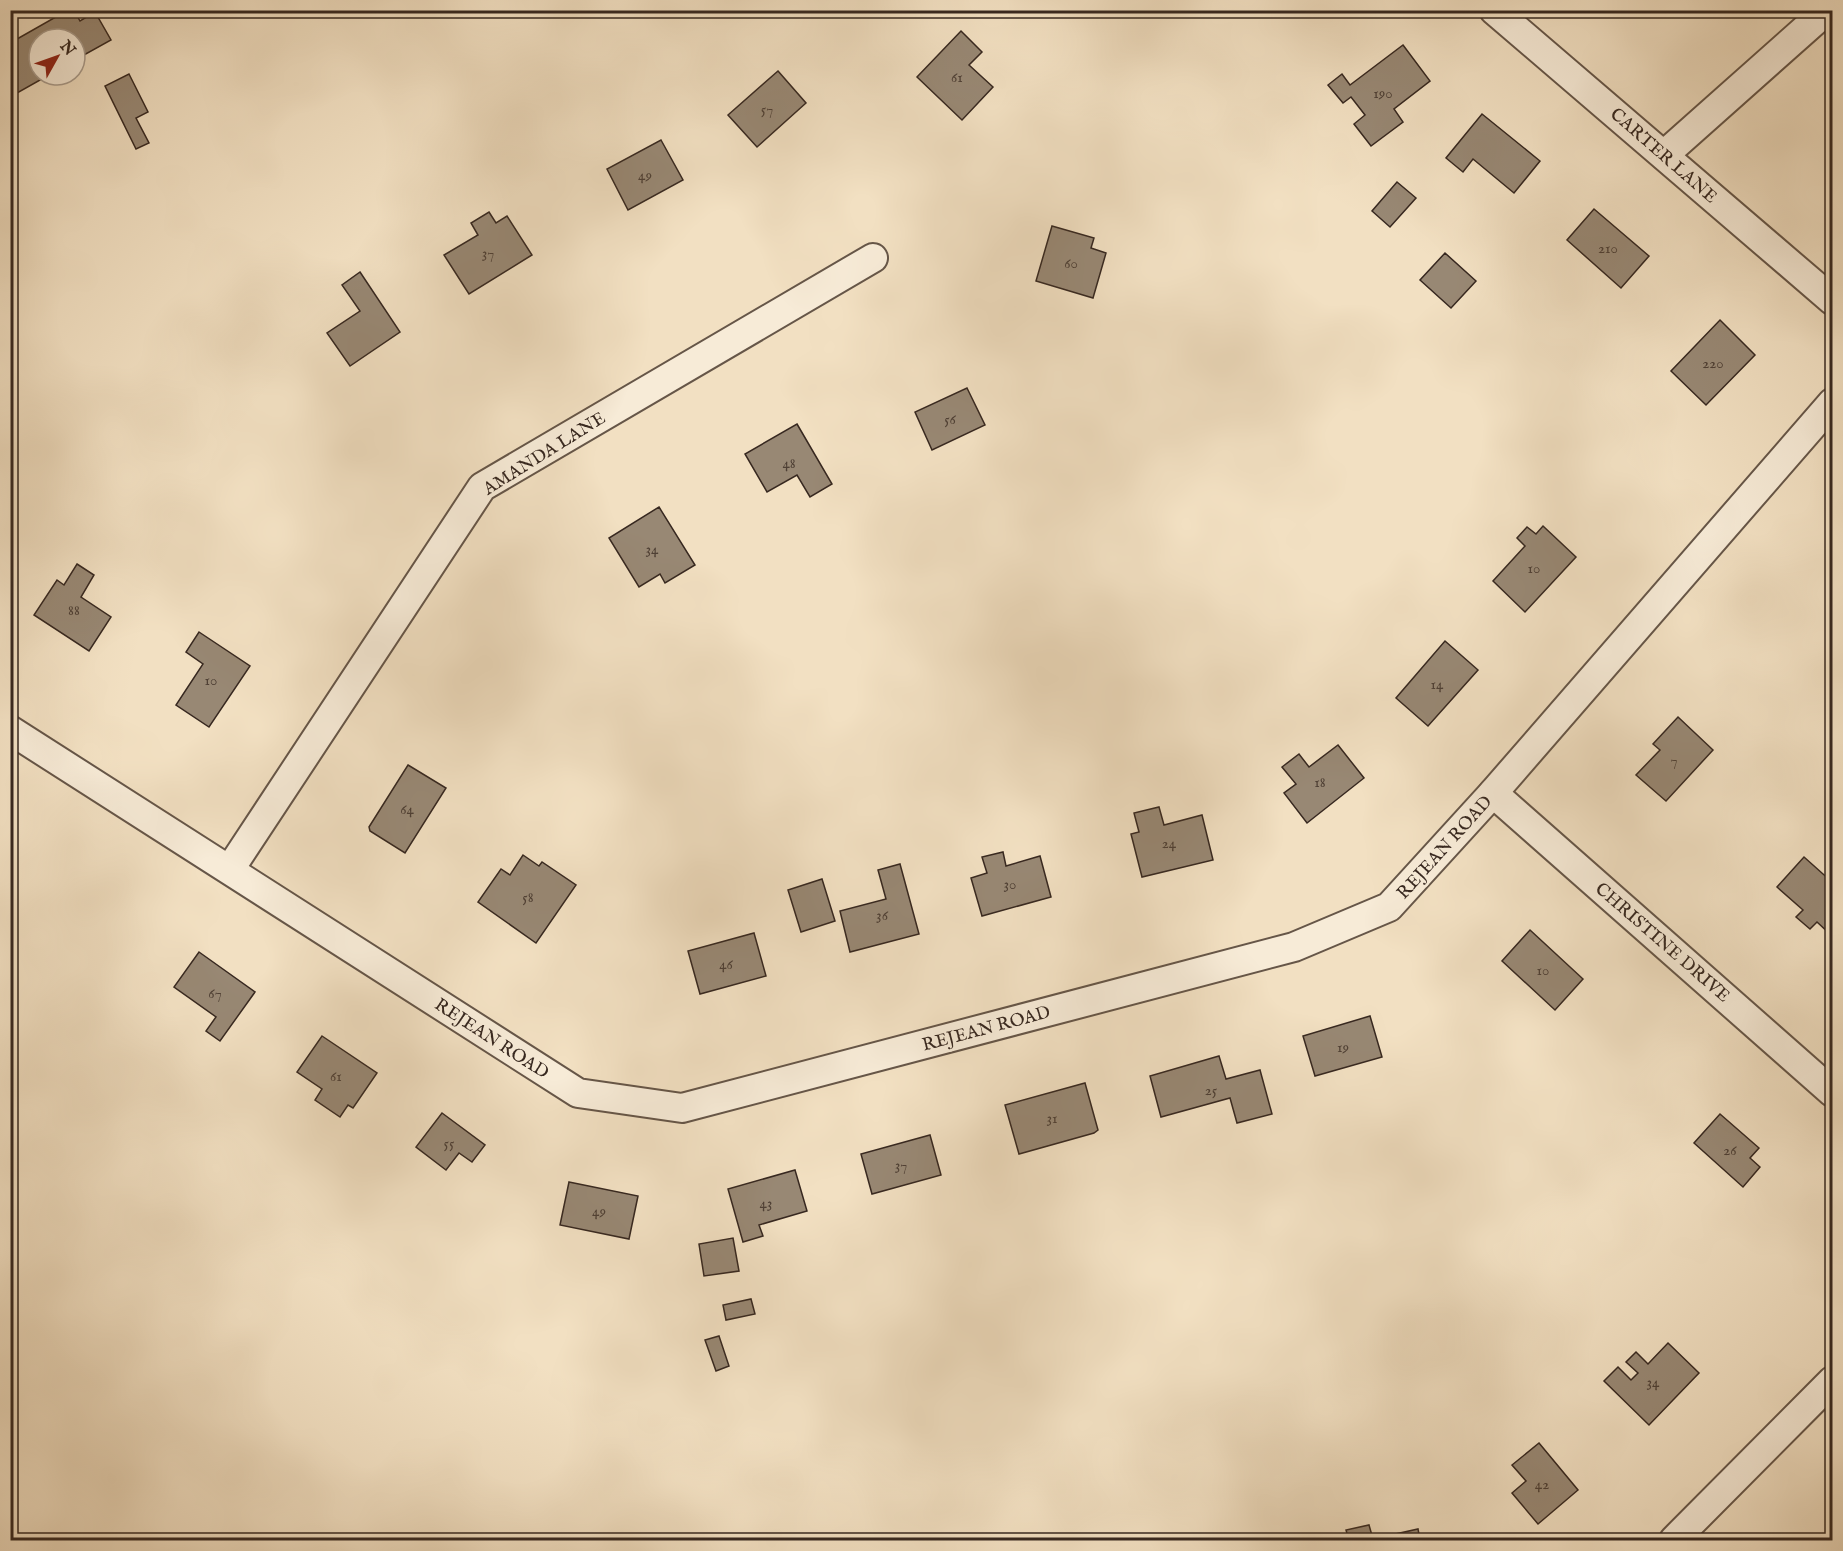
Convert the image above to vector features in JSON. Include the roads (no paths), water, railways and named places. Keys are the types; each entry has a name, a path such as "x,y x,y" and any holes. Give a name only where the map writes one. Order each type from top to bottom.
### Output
{"street":[{"name":"CARTER LANE","path":"1494,10 1833,300"},
{"path":"1664,155 1827,10"},
{"name":"AMANDA LANE","path":"230,869 482,487 873,258"},
{"name":"REJEAN ROAD","path":"10,730 578,1093 682,1108 1294,947 1389,907 1493,793 1833,403"},
{"name":"CHRISTINE DRIVE","path":"1493,793 1833,1092"},
{"path":"1674,1540 1833,1381"}]}
